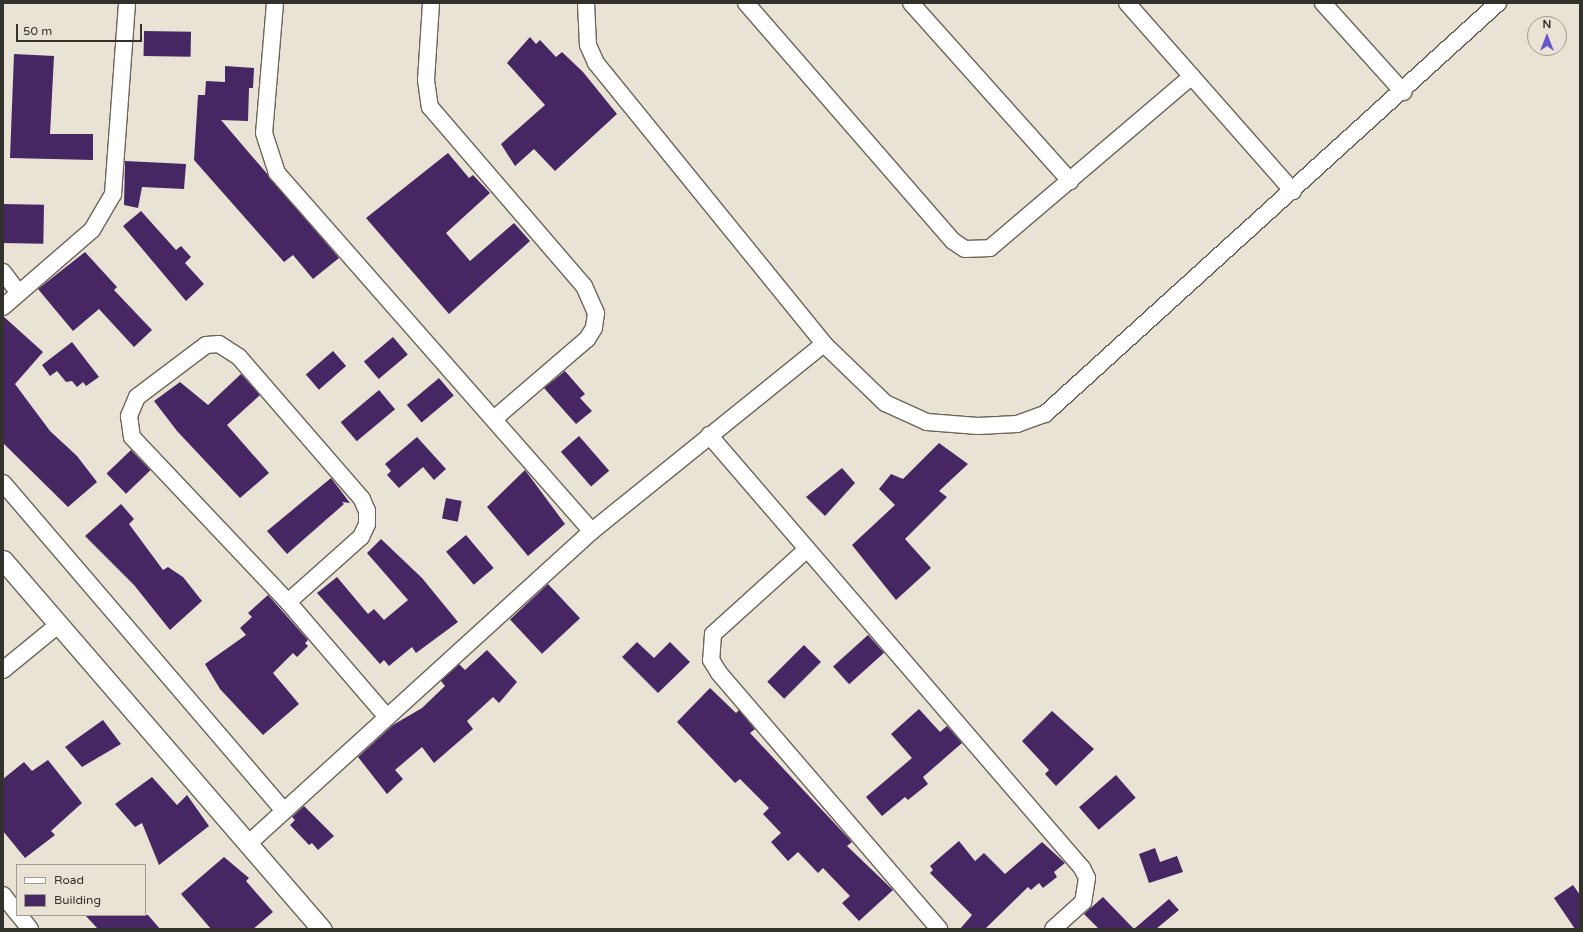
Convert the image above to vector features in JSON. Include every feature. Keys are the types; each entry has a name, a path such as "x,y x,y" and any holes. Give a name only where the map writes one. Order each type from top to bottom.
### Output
{"street":[{"path":"3,306 92,230 113,194 127,3"},
{"path":"275,3 264,133 277,173 495,418 592,532"},
{"path":"431,3 426,80 430,107 584,286 596,313 594,328 587,339 495,418"},
{"path":"586,3 588,45 596,63 824,344 885,403 927,422 978,426 1017,424 1045,414 1403,92 1498,3"},
{"path":"746,3 953,241 965,249 990,248 1192,76"},
{"path":"911,3 1070,181"},
{"path":"1127,3 1293,191"},
{"path":"1323,3 1403,92"},
{"path":"3,272 19,293"},
{"path":"288,602 361,537 367,524 367,511 362,499 239,357 219,344 206,345 137,398 129,416 132,437 288,602 386,716"},
{"path":"249,843 282,809 592,532 709,435 824,344"},
{"path":"709,435 805,551 1082,868 1087,878 1082,902 1053,929"},
{"path":"3,483 282,809"},
{"path":"805,551 713,634 711,660 719,673 939,929"},
{"path":"3,560 322,929"},
{"path":"3,670 58,625"},
{"path":"18,916 30,929"}],"building":[{"path":"144,31 191,32 191,57 144,56"},
{"path":"530,37 536,44 540,40 556,57 562,52 583,72 617,114 555,171 534,149 515,166 501,144 545,105 507,63"},
{"path":"14,54 54,56 50,134 93,134 93,160 10,158"},
{"path":"225,66 254,68 253,88 249,88 248,121 221,120 339,258 313,279 293,255 284,262 194,160 198,95 205,95 206,81 225,82"},
{"path":"448,153 469,178 473,175 490,193 446,233 470,261 514,223 530,241 449,314 366,218"},
{"path":"125,161 186,164 184,189 142,187 138,208 124,205"},
{"path":"3,204 44,205 43,244 3,243"},
{"path":"141,211 176,250 181,246 191,257 185,263 204,284 186,301 123,226"},
{"path":"85,252 117,287 114,290 152,330 134,347 99,309 73,331 38,289"},
{"path":"3,316 43,352 15,384 50,431 77,456 97,482 68,507 3,443"},
{"path":"393,337 408,355 379,379 364,361"},
{"path":"72,342 99,377 86,386 83,382 77,387 72,381 66,382 57,371 50,376 42,365"},
{"path":"333,351 346,366 319,390 306,375"},
{"path":"565,371 585,394 580,398 592,411 576,424 544,388"},
{"path":"241,374 260,395 227,425 269,473 240,498 177,431 154,401 180,382 208,405"},
{"path":"439,378 454,396 422,423 407,405"},
{"path":"379,390 395,409 357,441 341,422"},
{"path":"579,436 609,471 591,486 561,452"},
{"path":"417,437 446,469 434,480 423,467 399,488 387,475 391,471 385,464"},
{"path":"939,443 968,464 939,491 947,497 905,539 931,568 896,600 852,545 895,505 879,489 891,474 903,479"},
{"path":"131,450 150,470 126,494 107,474"},
{"path":"842,468 855,483 825,516 806,497"},
{"path":"525,470 565,524 528,556 487,507"},
{"path":"331,478 350,503 342,502 344,504 287,554 267,531"},
{"path":"446,498 462,501 458,522 442,519"},
{"path":"121,504 134,519 129,524 163,570 168,567 183,577 202,601 170,630 134,585 85,536"},
{"path":"466,535 494,568 474,585 446,552"},
{"path":"381,539 422,578 458,622 416,653 412,647 389,666 384,660 380,664 317,593 337,577 368,614 374,609 384,620 408,600 367,553"},
{"path":"548,584 580,618 542,654 510,619"},
{"path":"268,595 308,640 305,643 308,646 297,657 293,653 273,673 299,704 263,735 220,689 205,664 246,635 240,628 252,617 248,613"},
{"path":"868,635 884,653 849,684 833,666"},
{"path":"637,642 654,658 670,642 690,662 658,693 622,657"},
{"path":"804,645 821,662 784,699 767,682"},
{"path":"487,650 517,682 499,703 493,697 467,721 473,729 434,763 422,747 395,770 403,779 387,794 358,757 393,725 422,708 445,686 441,681 459,664 465,670"},
{"path":"710,688 736,713 739,710 755,729 750,733 852,842 847,846 893,890 859,921 842,903 850,896 823,868 818,873 798,852 788,861 771,842 781,833 763,814 769,808 740,779 735,783 677,722"},
{"path":"919,709 940,732 947,726 962,743 923,777 928,784 908,800 905,797 882,816 866,797 912,758 891,734"},
{"path":"1052,711 1094,749 1056,786 1045,774 1049,770 1022,741"},
{"path":"103,720 121,744 82,767 65,747"},
{"path":"48,760 82,803 51,831 55,835 25,858 3,831 3,779 24,762 32,771"},
{"path":"1116,775 1136,798 1099,830 1079,807"},
{"path":"152,777 177,805 187,795 209,826 159,865 142,823 135,827 115,804"},
{"path":"304,806 334,836 318,850 312,843 309,845 290,825 295,820 292,817"},
{"path":"959,841 975,861 984,853 1005,874 1042,842 1065,863 1054,872 1057,877 1043,888 1039,883 1031,890 1028,887 985,929 960,929 972,915 930,873 933,870 930,866"},
{"path":"1155,848 1160,862 1177,856 1183,872 1149,883 1139,854"},
{"path":"224,857 249,878 246,881 273,912 253,929 211,929 181,894"},
{"path":"1573,885 1580,895 1580,929 1575,929 1554,898"},
{"path":"1103,897 1134,929 1099,929 1084,914"},
{"path":"1169,899 1179,910 1156,929 1134,929"},
{"path":"148,915 160,929 98,929 86,916"}]}
